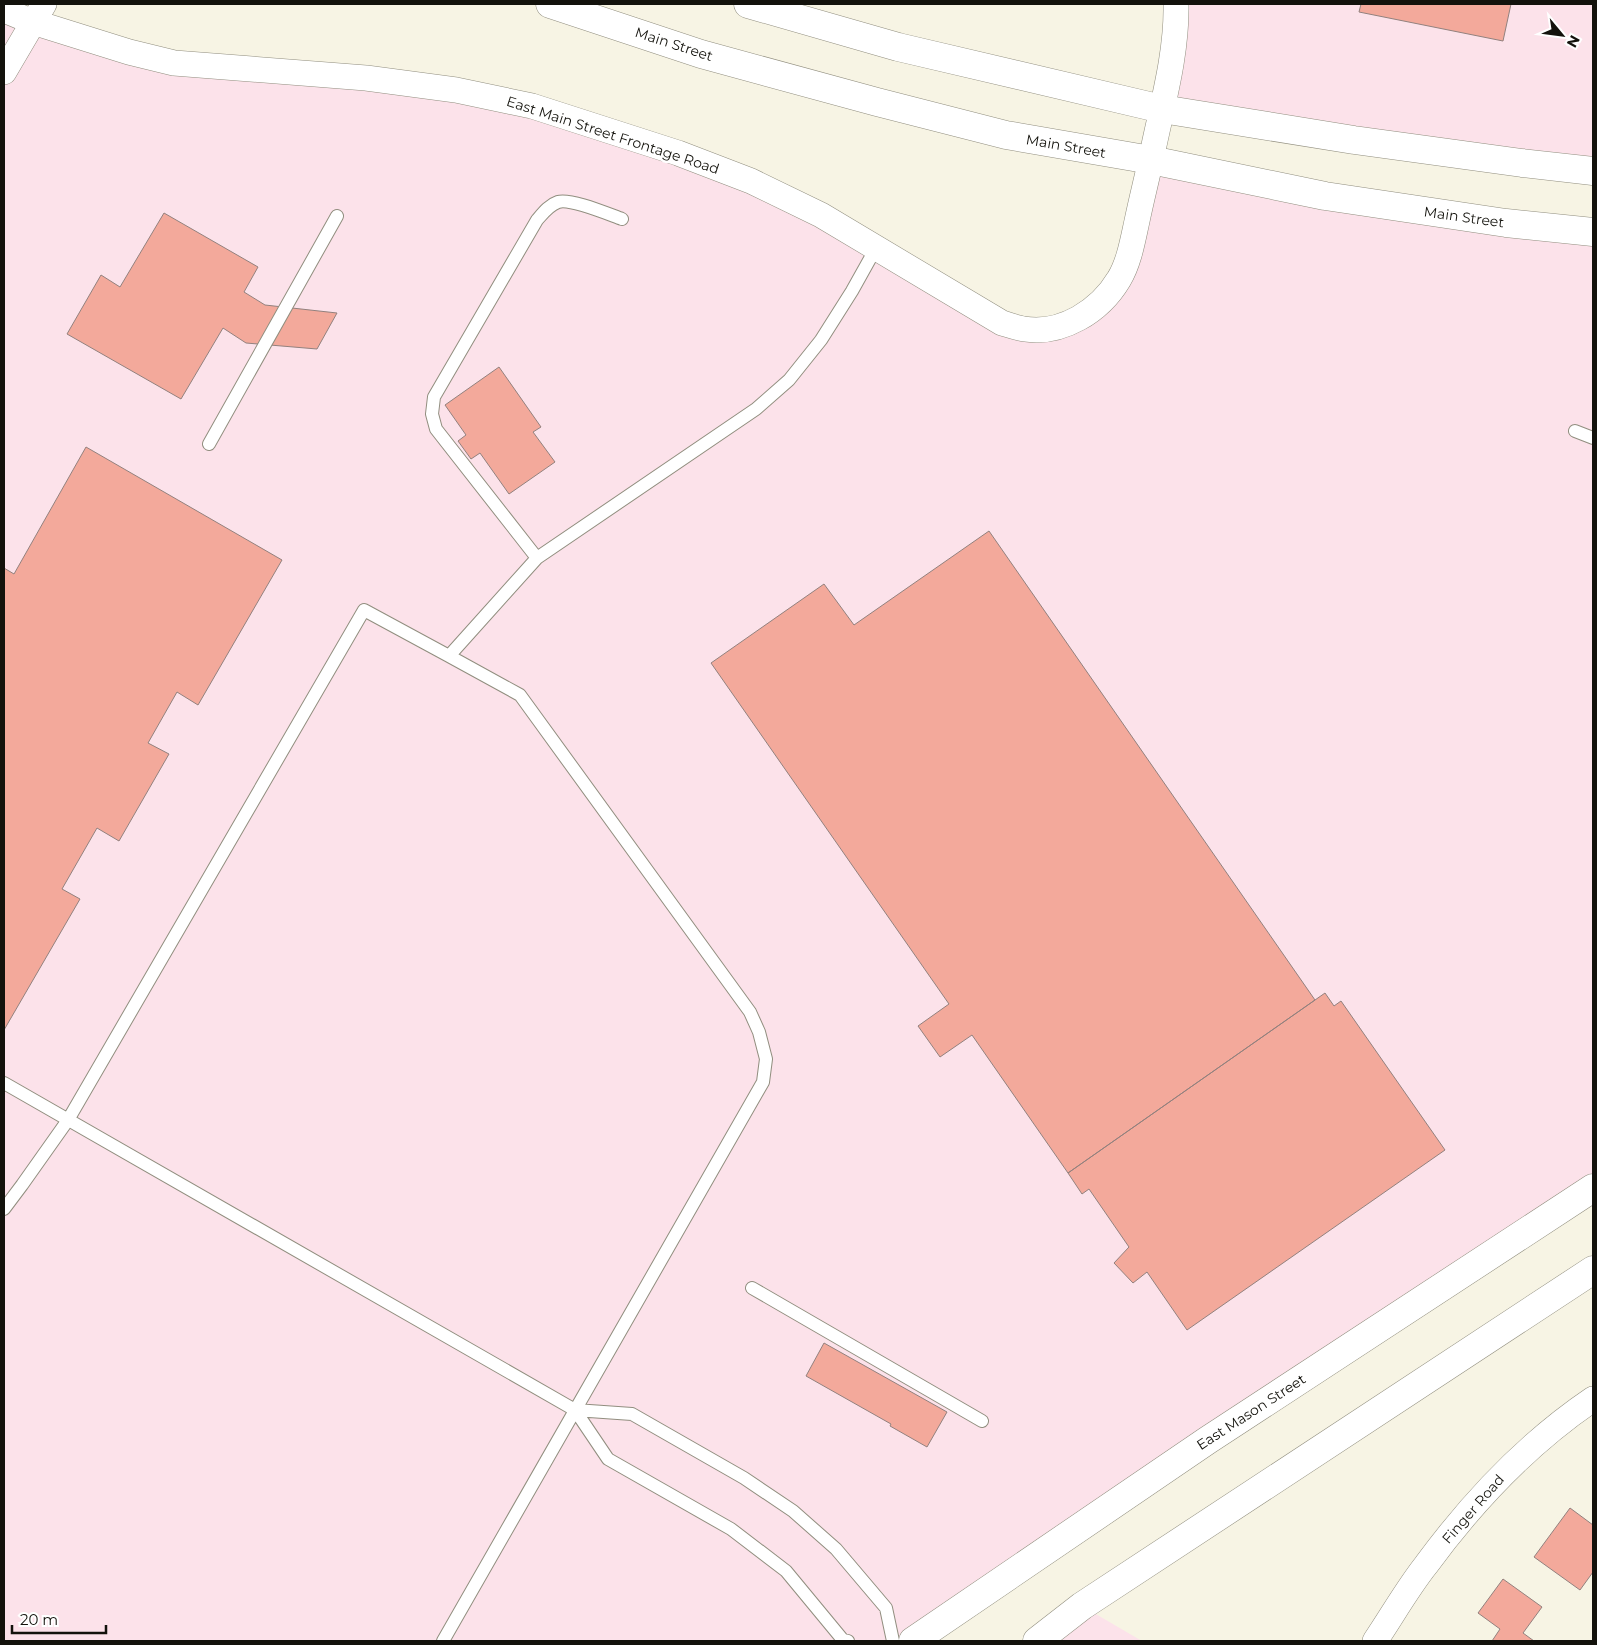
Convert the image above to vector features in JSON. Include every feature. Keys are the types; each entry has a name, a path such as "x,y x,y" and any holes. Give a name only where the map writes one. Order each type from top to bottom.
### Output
{"main road":[{"name":"Main Street","path":"550,4 701,54 1006,135 1151,160 1325,196 1506,223 1593,232"},
{"path":"748,4 898,47 1162,109 1354,140 1522,163 1593,170"},
{"name":"East Mason Street","path":"912,1641 1208,1440 1593,1188"},
{"path":"1037,1641 1082,1606 1593,1270"}],"street":[{"name":"East Main Street Frontage Road","path":"4,10 38,13 129,52 174,63 366,78 456,90 532,106 678,153 750,181 821,215 1002,324 1025,330 1047,330 1067,324 1089,313 1120,278 1132,246 1162,109 1176,29 1176,4"},
{"path":"4,72 38,13"},
{"name":"Finger Road","path":"1375,1641 1425,1565 1471,1508 1523,1454 1593,1398"}],"lane":[{"path":"537,558 436,429 432,414 434,397 537,220 546,209 558,202 570,202 622,219"},
{"path":"209,444 337,216"},
{"path":"449,656 537,558 756,409 789,380 821,340 876,248"},
{"path":"1575,431 1593,438"},
{"path":"4,1209 68,1120 364,610 520,695 750,1012 759,1032 766,1059 763,1082 444,1641"},
{"path":"4,1083 575,1410 632,1414 744,1478 793,1511 836,1549 886,1608 893,1641"},
{"path":"752,1288 982,1421"},
{"path":"575,1410 608,1459 731,1529 786,1571 843,1640 848,1641"}],"shaded area":[{"path":"1176,4 1593,4 1593,171 1162,109"},
{"path":"4,10 129,52 366,78 678,153 1025,330 1104,298 1151,160 1593,232 1593,1188 913,1641 4,1641"},
{"path":"1082,1606 1142,1641 1037,1641"}],"building":[{"path":"1361,4 1511,4 1503,41 1359,12"},
{"path":"164,213 258,267 244,292 265,305 337,313 317,349 246,343 223,328 181,399 67,334 101,275 120,287"},
{"path":"499,367 541,427 533,432 555,462 509,494 480,453 471,459 458,441 466,435 445,405"},
{"path":"86,447 282,560 198,705 177,692 148,743 169,754 119,841 97,828 62,889 80,899 4,1030 4,568 14,574"},
{"path":"989,531 1315,1000 1068,1173 972,1035 940,1057 918,1026 949,1004 711,663 824,584 854,625"},
{"path":"1325,993 1334,1006 1341,1001 1445,1150 1187,1330 1147,1272 1133,1283 1114,1263 1129,1247 1089,1189 1082,1194 1068,1173"},
{"path":"824,1343 947,1412 927,1447 890,1426 891,1424 806,1376"},
{"path":"1570,1508 1593,1525 1593,1572 1580,1590 1534,1557"},
{"path":"1503,1579 1542,1607 1523,1633 1534,1641 1492,1641 1500,1629 1478,1613"}]}
